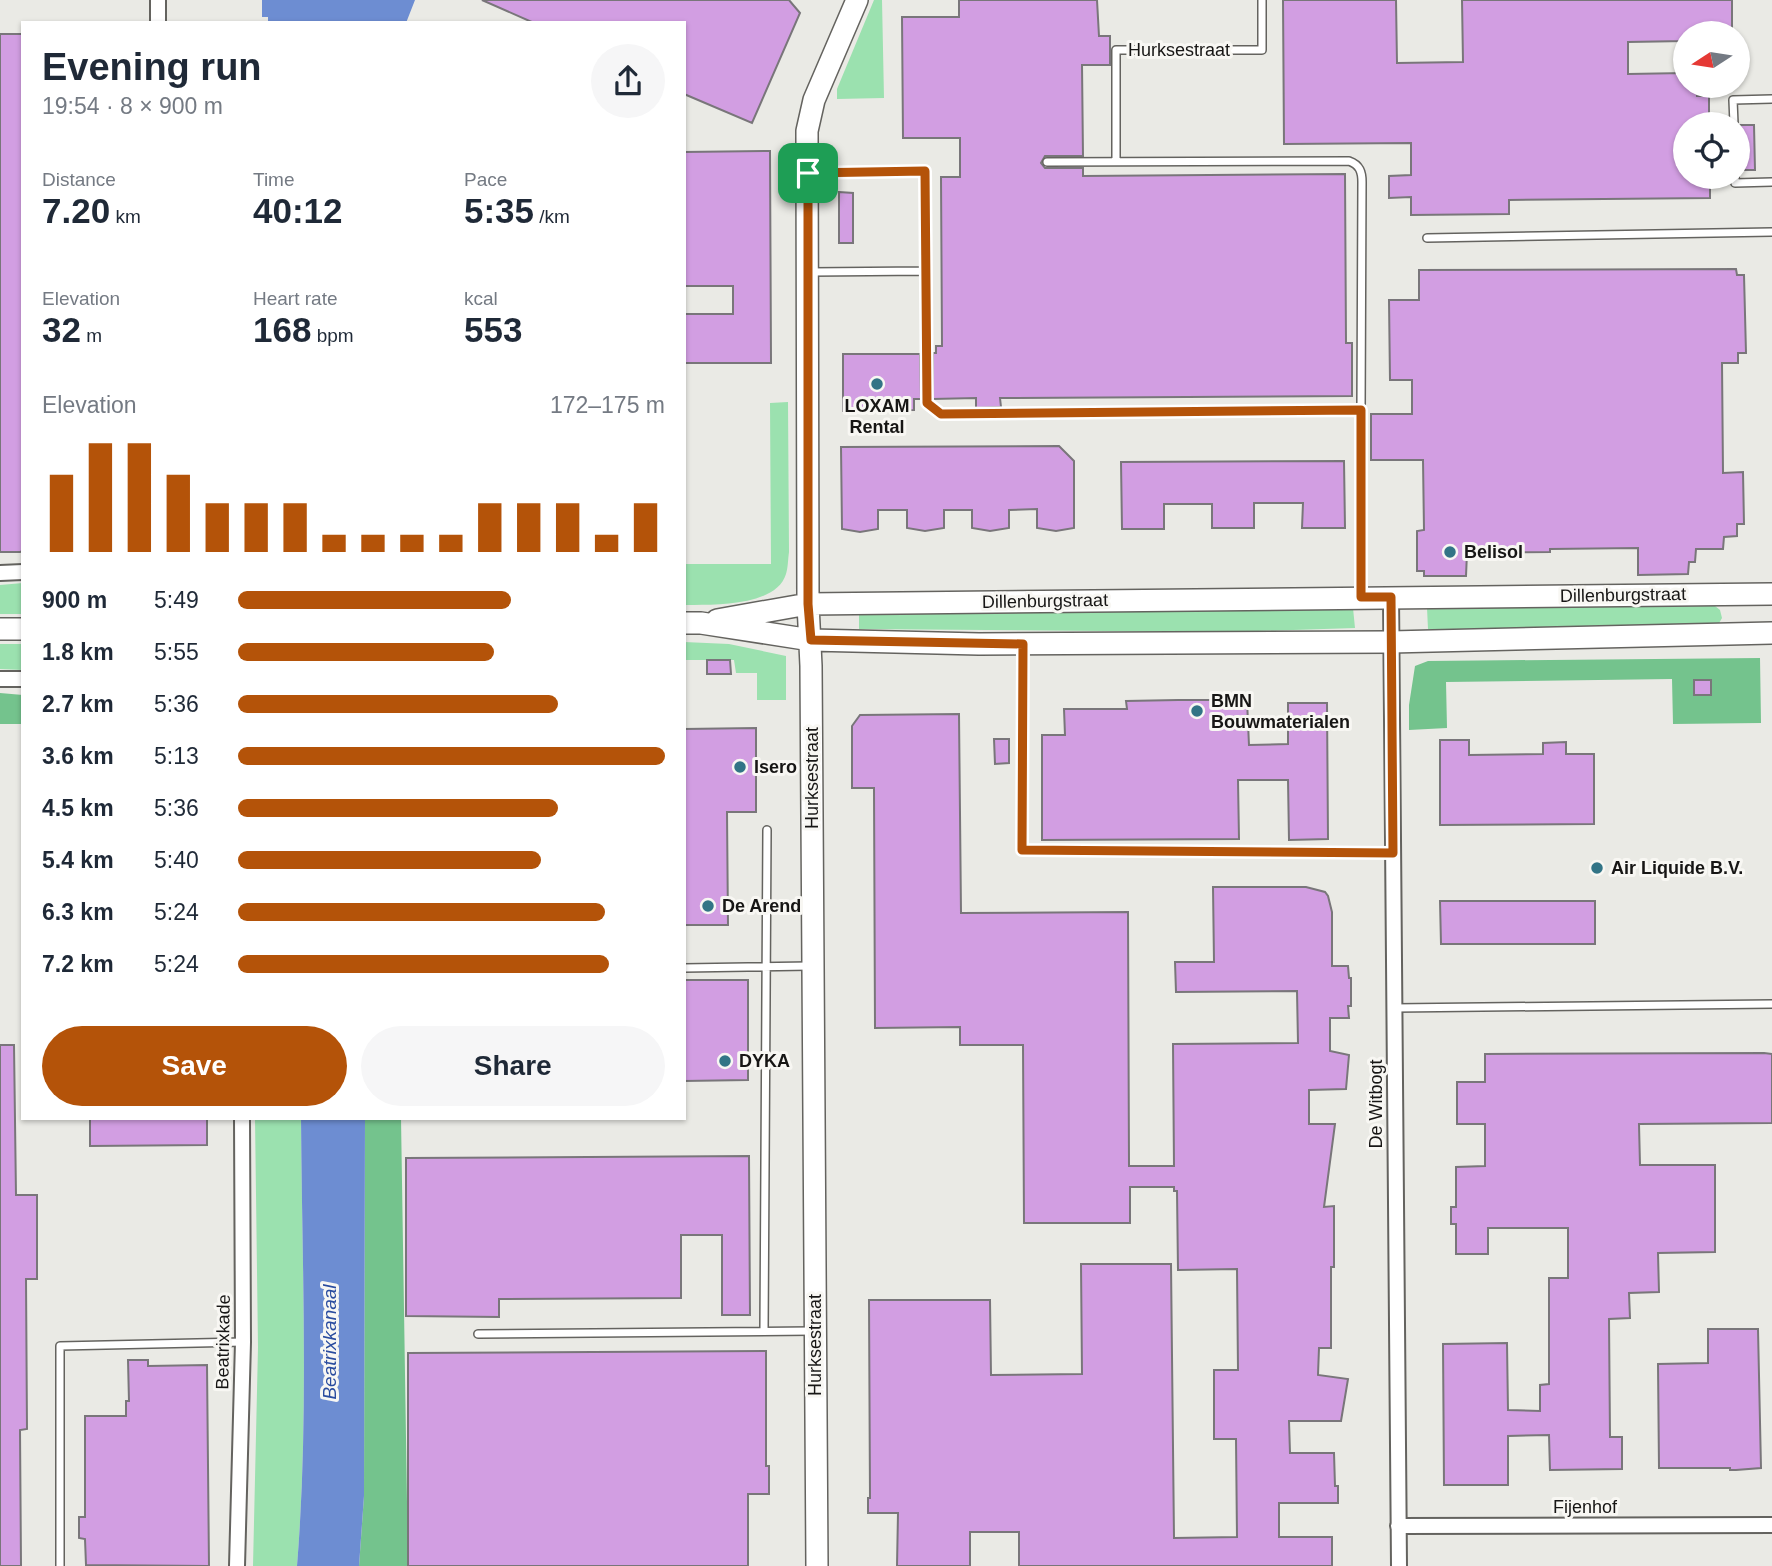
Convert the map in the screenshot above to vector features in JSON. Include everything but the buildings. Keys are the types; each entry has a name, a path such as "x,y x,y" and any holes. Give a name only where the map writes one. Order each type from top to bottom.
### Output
{"street":[{"path":"158,0 158,21"},
{"name":"Hurksestraat","path":"817,1566 811,640 808,604 807,131 814,100 857,0"},
{"path":"0,573 21,572"},
{"name":"Dillenburgstraat","path":"693,623 808,604 1772,594"},
{"path":"1391,597 1391,642"},
{"name":"Dillenburgstraat","path":"693,623 811,640 1023,644 1391,642 1772,633"},
{"path":"0,628 21,629"},
{"name":"De Witbogt","path":"1391,642 1399,1566"},
{"path":"0,679 21,679"},
{"name":"Beatrixkade","path":"237,1566 243,1342 242,1120"},
{"name":"Fijenhof","path":"1398,1526 1772,1525"}],"lane":[{"name":"Hurksestraat","path":"1116,162 1116,50 1262,50 1262,0"},
{"path":"1734,112 1733,100 1772,99"},
{"path":"1047,162 1349,161 1358,166 1362,182 1361,597"},
{"path":"808,173 925,171 927,403 941,414 1361,410"},
{"path":"1750,183 1772,182"},
{"path":"1427,238 1772,232"},
{"path":"808,272 926,271"},
{"path":"1023,644 1022,850 1393,853"},
{"path":"764,1331 767,830"},
{"path":"686,968 813,966"},
{"path":"1394,1009 1772,1004"},
{"path":"478,1334 815,1331"},
{"path":"60,1566 60,1346 243,1342"}],"green space":[{"path":"874,0 882,0 884,98 837,99 837,89"},
{"path":"788,402 789,552 786,574 780,585 757,598 726,604 686,605 686,564 771,564 770,403"},
{"path":"21,583 21,614 0,614 0,585"},
{"path":"1715,606 1720,610 1722,618 1718,625 1707,628 1428,629 1427,608"},
{"path":"1353,608 1355,628 1227,632 859,629 859,612"},
{"path":"686,642 729,644 786,656 786,700 757,700 757,673 736,673 734,660 686,660"},
{"path":"0,644 21,644 21,670 0,669"},
{"path":"1760,658 1761,723 1673,724 1672,679 1446,682 1447,728 1409,730 1409,705 1415,666 1428,661"},
{"path":"0,693 21,695 21,724 0,724"},
{"path":"255,1120 301,1120 304,1398 297,1566 253,1566 258,1347"},
{"path":"365,1120 401,1120 408,1566 359,1566 364,1496"}],"water":[{"path":"262,0 415,0 407,21 268,21 268,17 262,17"},
{"name":"Beatrixkanaal","path":"301,1120 365,1120 364,1496 359,1566 297,1566 303,1455"}],"place":[{"name":"LOXAM Rental","path":"877,384"},
{"name":"Belisol","path":"1450,552"},
{"name":"BMN Bouwmaterialen","path":"1197,711"},
{"name":"Isero","path":"740,767"},
{"name":"Air Liquide B.V.","path":"1597,868"},
{"name":"De Arend","path":"708,906"},
{"name":"DYKA","path":"725,1061"}],"route":[{"path":"925,171 927,403 941,414 1361,410 1361,597 1391,597 1393,853 1022,850 1023,644 811,640 808,604 808,173 925,171"}]}
